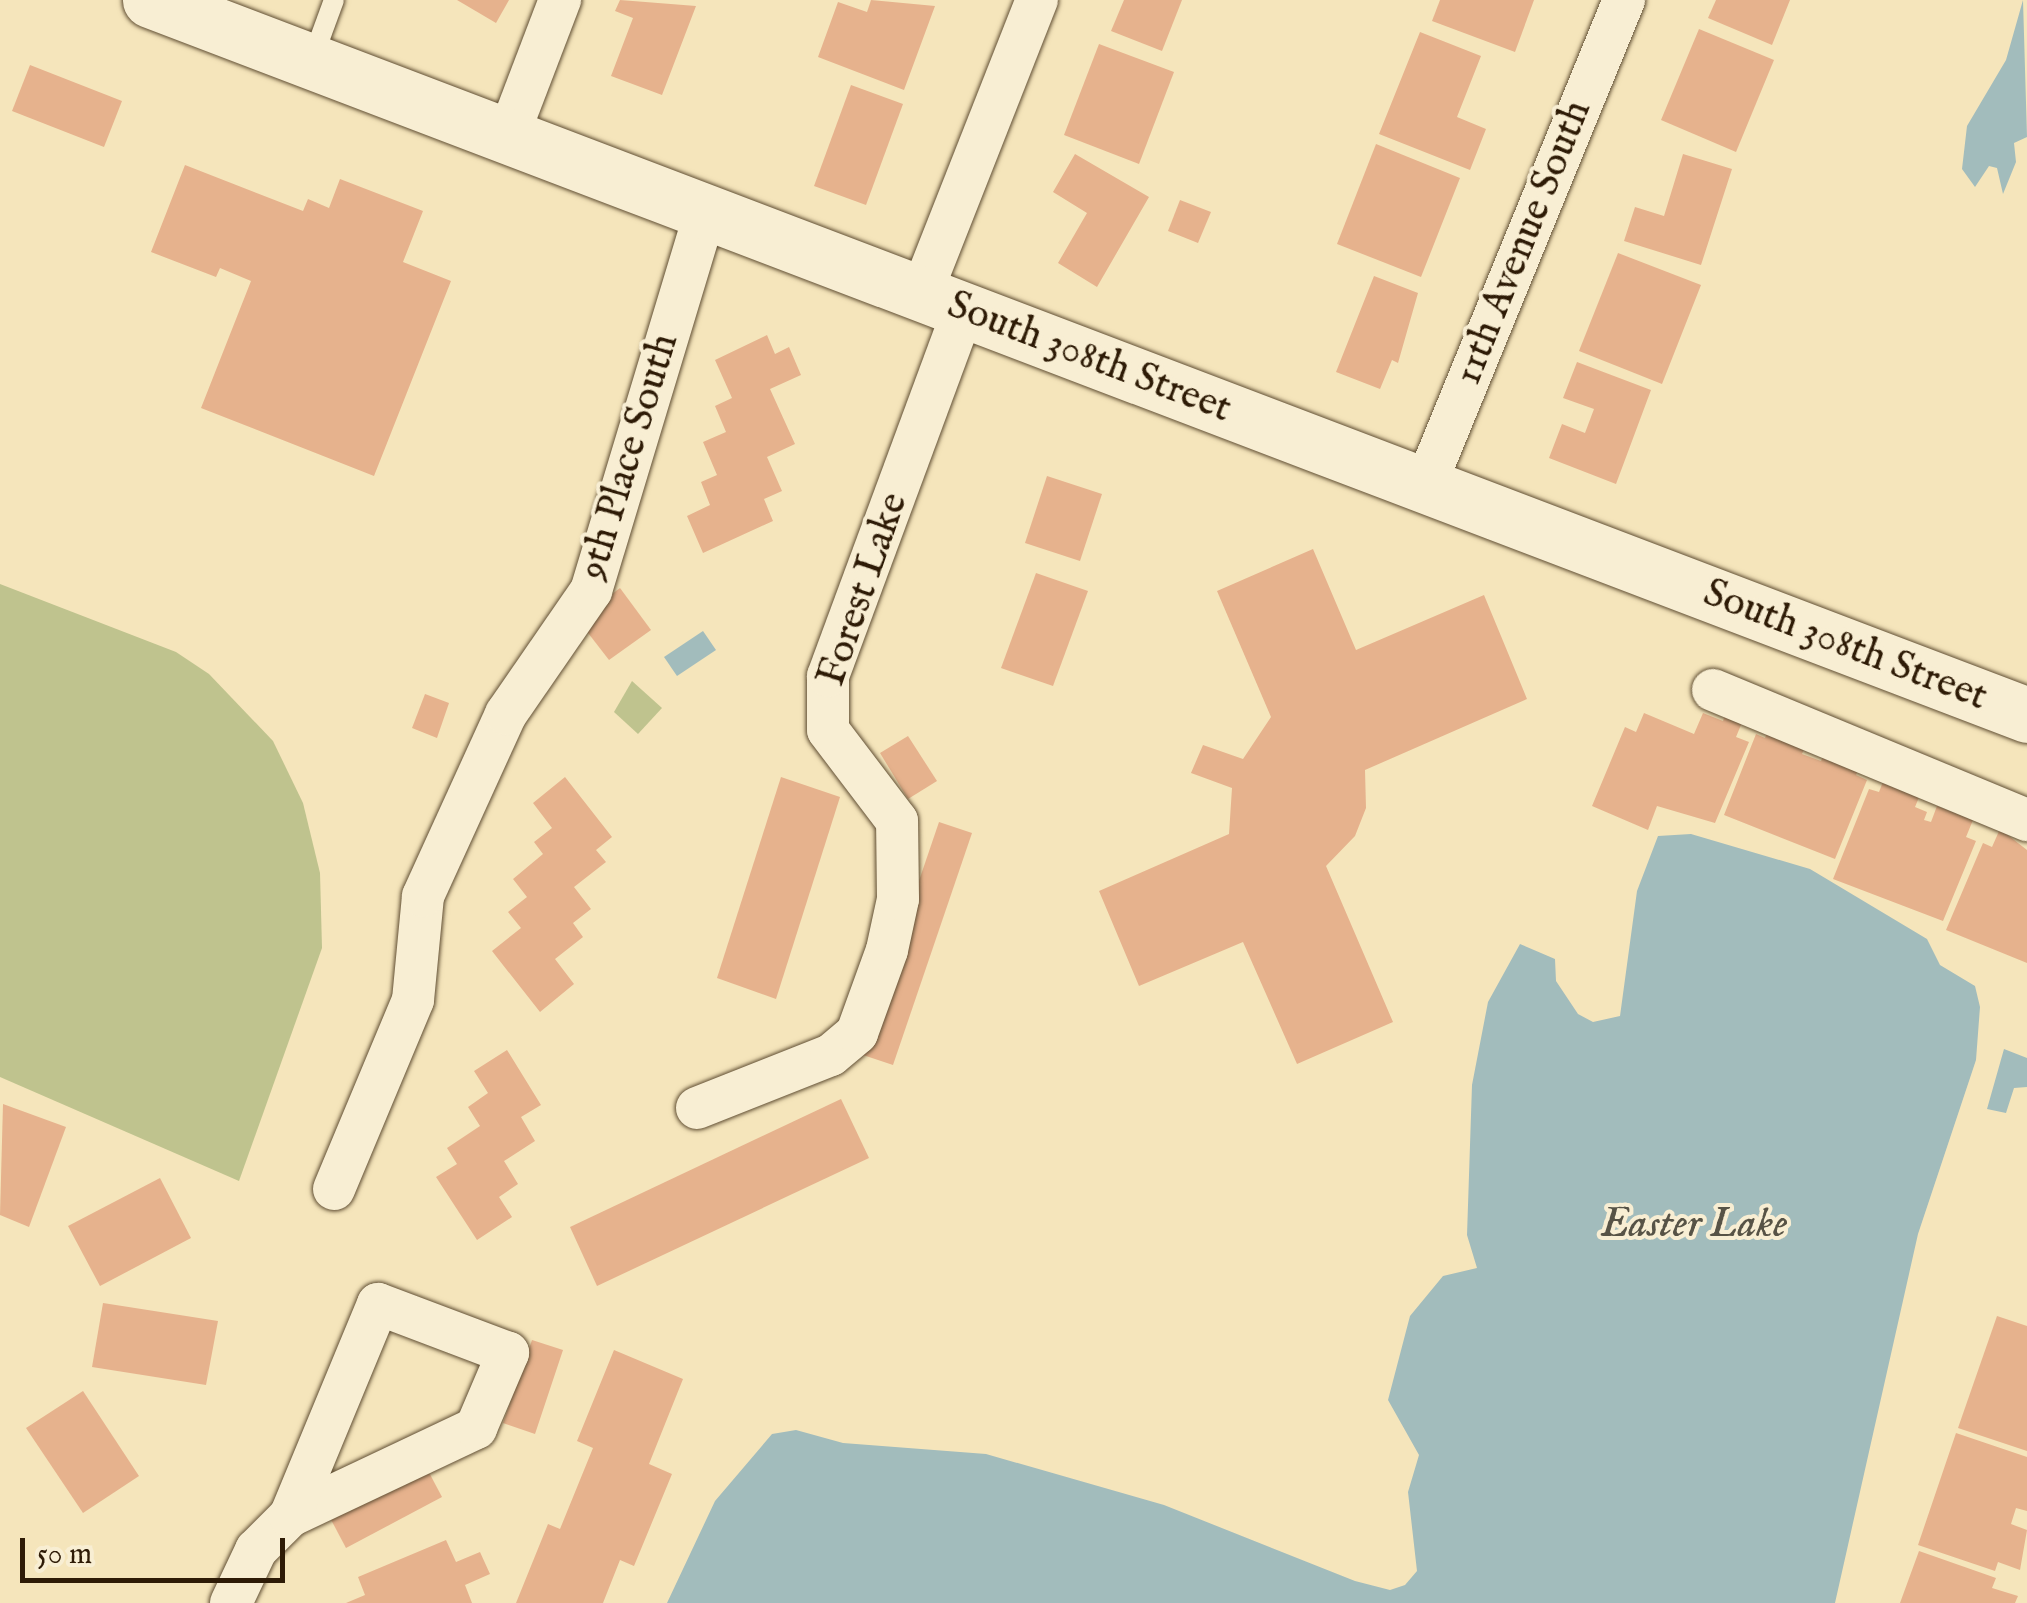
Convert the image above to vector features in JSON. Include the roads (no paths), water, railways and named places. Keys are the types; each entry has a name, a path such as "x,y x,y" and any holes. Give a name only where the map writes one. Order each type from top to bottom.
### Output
{"street":[{"name":"South 308th Street","path":"150,0 2027,715"},
{"path":"508,136 560,0"},
{"name":"Forest Lake","path":"697,1108 831,1055 857,1034 882,966 898,899 897,821 828,730 828,676 1037,0"},
{"name":"11th Avenue South","path":"1424,486 1624,0"},
{"name":"9th Place South","path":"334,1189 413,1000 423,896 506,714 590,592 706,211"},
{"path":"1714,690 2027,820"},
{"path":"231,1603 256,1550 290,1516 476,1428 508,1352 378,1304 290,1516"}],"lane":[{"path":"311,62 334,0"}],"water":[{"path":"2023,0 2027,137 2014,143 2016,162 2003,194 1997,168 1989,166 1975,187 1962,169 1967,126 2006,60"},
{"path":"703,631 716,650 677,676 664,657"},
{"name":"Easter Lake","path":"1691,834 1810,869 1927,939 1940,965 1975,986 1980,1007 1976,1060 1918,1234 1835,1603 667,1603 715,1501 772,1434 796,1430 843,1443 986,1454 1164,1505 1355,1581 1390,1590 1405,1585 1417,1571 1408,1492 1419,1455 1388,1400 1410,1316 1443,1276 1477,1268 1467,1235 1472,1085 1488,1002 1520,944 1555,959 1556,981 1578,1014 1593,1022 1620,1016 1637,891 1658,836"},
{"path":"2004,1049 2027,1058 2027,1087 2014,1088 2006,1113 1987,1109"}]}
